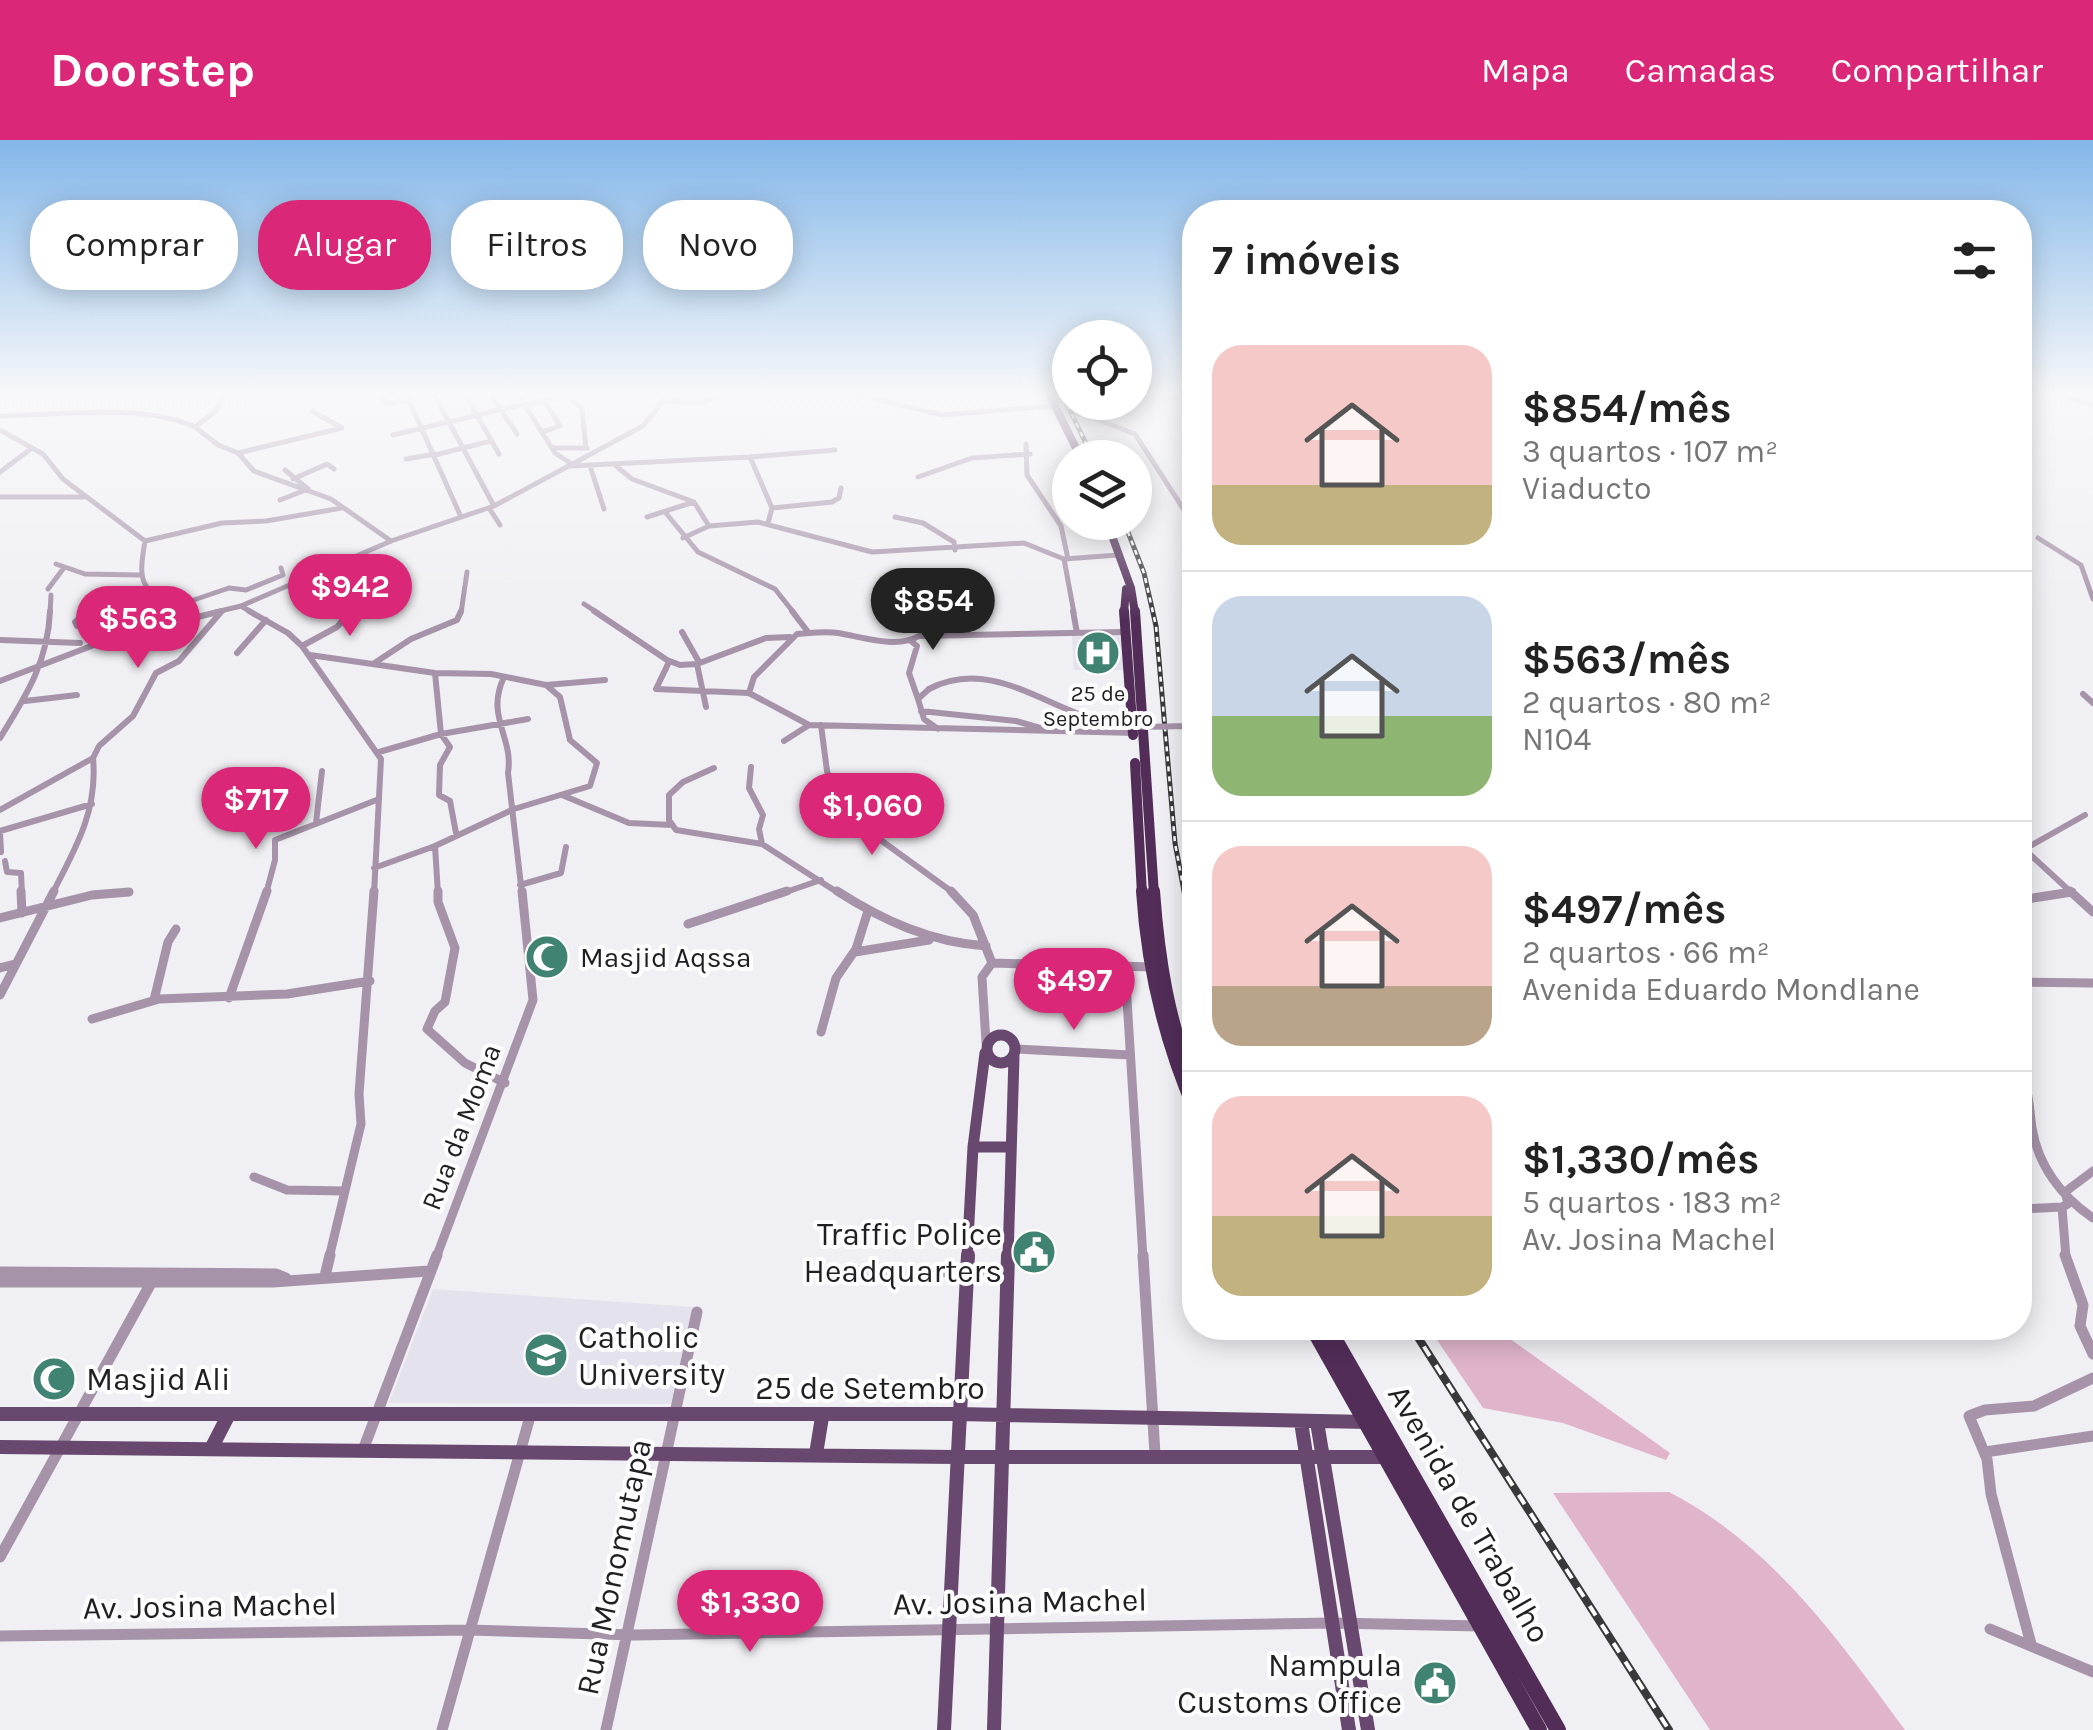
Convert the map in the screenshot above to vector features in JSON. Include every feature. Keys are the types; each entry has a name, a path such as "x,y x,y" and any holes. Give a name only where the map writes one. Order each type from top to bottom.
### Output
{"highway":[{"path":"1113,540 1134,610 1139,691 1136,733"},
{"path":"1128,580 1122,632 1136,733 1153,967 1182,1061"},
{"name":"Avenida de Trabalho","path":"1321,1340 1500,1627 1558,1730"},
{"name":"Avenida de Trabalho","path":"1334,1340 1373,1422"},
{"name":"Avenida de Trabalho","path":"1394,1457 1479,1626 1538,1730"}],"main road":[{"path":"944,1730 973,1147 986,1048 1004,1036 1013,1040 1015,1053 994,1730"},
{"path":"986,1048 997,1063 1015,1053"},
{"path":"973,1147 1011,1147"},
{"name":"25 de Setembro","path":"0,1414 1003,1414 1373,1422"},
{"path":"211,1449 230,1414"},
{"path":"816,1454 822,1417"},
{"path":"1309,1422 1352,1623 1368,1730"},
{"path":"0,1448 520,1450 956,1458 1155,1454 1394,1457"},
{"path":"1315,1457 1332,1623 1349,1730"}],"street":[{"path":"57,470 84,497 145,541 222,523 266,521 344,508"},
{"path":"254,470 344,508 391,542"},
{"path":"285,470 307,490"},
{"path":"292,479 311,470"},
{"path":"442,470 461,517"},
{"path":"475,470 500,525"},
{"path":"0,682 115,637 241,606 391,542 491,507 561,470"},
{"path":"590,470 591,485 602,499 604,509"},
{"path":"621,470 632,479 694,502 710,526"},
{"path":"756,470 772,508 768,523"},
{"path":"918,477 933,470"},
{"path":"1028,470 1061,526 1077,632"},
{"path":"1158,470 1182,507"},
{"path":"772,508 832,502 839,498 841,488"},
{"path":"280,500 307,490"},
{"path":"0,497 84,497"},
{"path":"647,517 694,502"},
{"path":"665,512 683,538 713,560 775,589 808,632"},
{"path":"894,517 928,525 954,542 955,550"},
{"path":"683,538 710,526 768,523 860,551 955,550 1024,543 1066,559 1118,555"},
{"path":"2038,538 2080,564 2093,599"},
{"path":"145,541 139,575 145,589 188,619"},
{"path":"56,564 63,569 139,575"},
{"path":"173,608 229,588 246,590 283,576 281,568"},
{"path":"0,738 38,679 37,668 47,644 50,592 63,569"},
{"path":"373,664 412,639 457,620 467,572"},
{"path":"127,626 77,626 75,622 94,605 145,589"},
{"path":"302,646 334,629 352,610 386,600"},
{"path":"584,604 670,662 698,663 766,638 808,632 911,641 917,646 909,671 912,693 929,724 942,730"},
{"path":"241,606 302,646 379,752 361,1124 325,1276"},
{"path":"0,810 93,758 99,746 134,716 156,673 179,661 224,610"},
{"path":"237,653 266,620"},
{"path":"682,632 698,663 706,707"},
{"path":"911,641 919,636 1122,632"},
{"path":"749,693 754,677 790,637"},
{"path":"0,640 80,643"},
{"path":"310,655 546,684 605,680"},
{"path":"670,662 656,688 749,693 809,724 1136,733"},
{"path":"435,673 442,734 450,747 440,765 439,794 450,799 456,833"},
{"path":"918,698 941,681 971,675 1104,722 1182,725"},
{"name":"Rua da Moma","path":"363,1450 429,1271 505,1083 533,1000 508,773 511,756 499,724 496,694 504,677"},
{"path":"374,868 435,846 514,809 590,786 598,767 570,740 560,697 546,684"},
{"path":"2083,694 2093,703"},
{"path":"25,700 78,695"},
{"path":"921,711 1016,721 1052,731"},
{"path":"379,752 442,734 528,719"},
{"path":"784,742 809,724"},
{"path":"821,725 827,771 842,812 954,893 973,916 992,964"},
{"path":"0,995 86,828 97,780 93,758"},
{"path":"751,767 749,788 763,815 762,844"},
{"path":"672,825 669,795 674,788 714,768"},
{"path":"316,823 322,771"},
{"path":"562,795 592,811 628,823 656,828 672,825 683,832 762,844 868,912 933,940"},
{"path":"229,998 242,951 265,897 275,860 274,842 379,800"},
{"path":"22,913 22,873 6,872 0,832 30,819 92,804"},
{"path":"2032,845 2084,815"},
{"path":"435,846 439,863 438,902 455,948 445,1002 427,1029 431,1037 465,1064 505,1083"},
{"path":"520,885 561,874 566,847"},
{"path":"2032,857 2093,912"},
{"path":"688,924 821,880"},
{"path":"0,918 92,895 129,892"},
{"path":"2032,898 2072,892"},
{"path":"820,1032 830,1010 836,978 854,952 868,912"},
{"path":"154,1000 168,942 176,928"},
{"path":"854,952 933,940 986,946"},
{"path":"0,968 15,964"},
{"path":"992,964 1153,967"},
{"path":"986,1048 982,977 992,964"},
{"path":"1125,967 1155,1454"},
{"path":"92,1019 154,1000 229,998 370,981"},
{"path":"2032,982 2093,983"},
{"path":"1015,1053 1130,1054"},
{"path":"2032,1123 2039,1151 2066,1206"},
{"path":"2093,1171 2065,1192 2065,1256 2082,1305 2080,1326 2093,1354"},
{"path":"254,1177 288,1190 345,1191"},
{"path":"2032,1208 2066,1206 2093,1218"},
{"path":"0,1282 286,1278 429,1271"},
{"path":"830,1271 1008,1272"},
{"path":"0,1272 154,1278"},
{"path":"0,1557 154,1278"},
{"name":"Rua Monomutapa","path":"606,1730 697,1312"},
{"path":"2031,1644 1991,1494 1985,1452 1969,1416 1985,1410 2034,1406 2093,1378"},
{"path":"442,1730 532,1413"},
{"path":"1985,1452 2093,1436"},
{"name":"Av. Josina Machel","path":"0,1636 470,1630 628,1635 950,1632 1332,1623 1500,1627"},
{"path":"1990,1629 2093,1672"}],"shaded area":[{"name":"25 de Septembro","path":"1122,633 1124,670 1074,670 1072,636"},
{"name":"Catholic University","path":"433,1289 694,1307 673,1404 389,1403"},
{"path":"1437,1340 1512,1340 1670,1453 1666,1460 1563,1423 1483,1408"},
{"path":"1669,1492 1740,1539 1771,1567 1828,1629 1905,1730 1710,1730 1553,1493"}],"railway":[{"path":"1131,540 1144,573 1156,626 1175,843 1182,880"},
{"path":"1420,1340 1669,1730"}],"place":[{"name":"25 de Septembro","path":"1098,653"},
{"name":"Masjid Aqssa","path":"547,957"},
{"name":"Traffic Police Headquarters","path":"1034,1252"},
{"name":"Catholic University","path":"546,1355"},
{"name":"Masjid Ali","path":"54,1379"},
{"name":"Nampula Customs Office","path":"1435,1683"}]}
